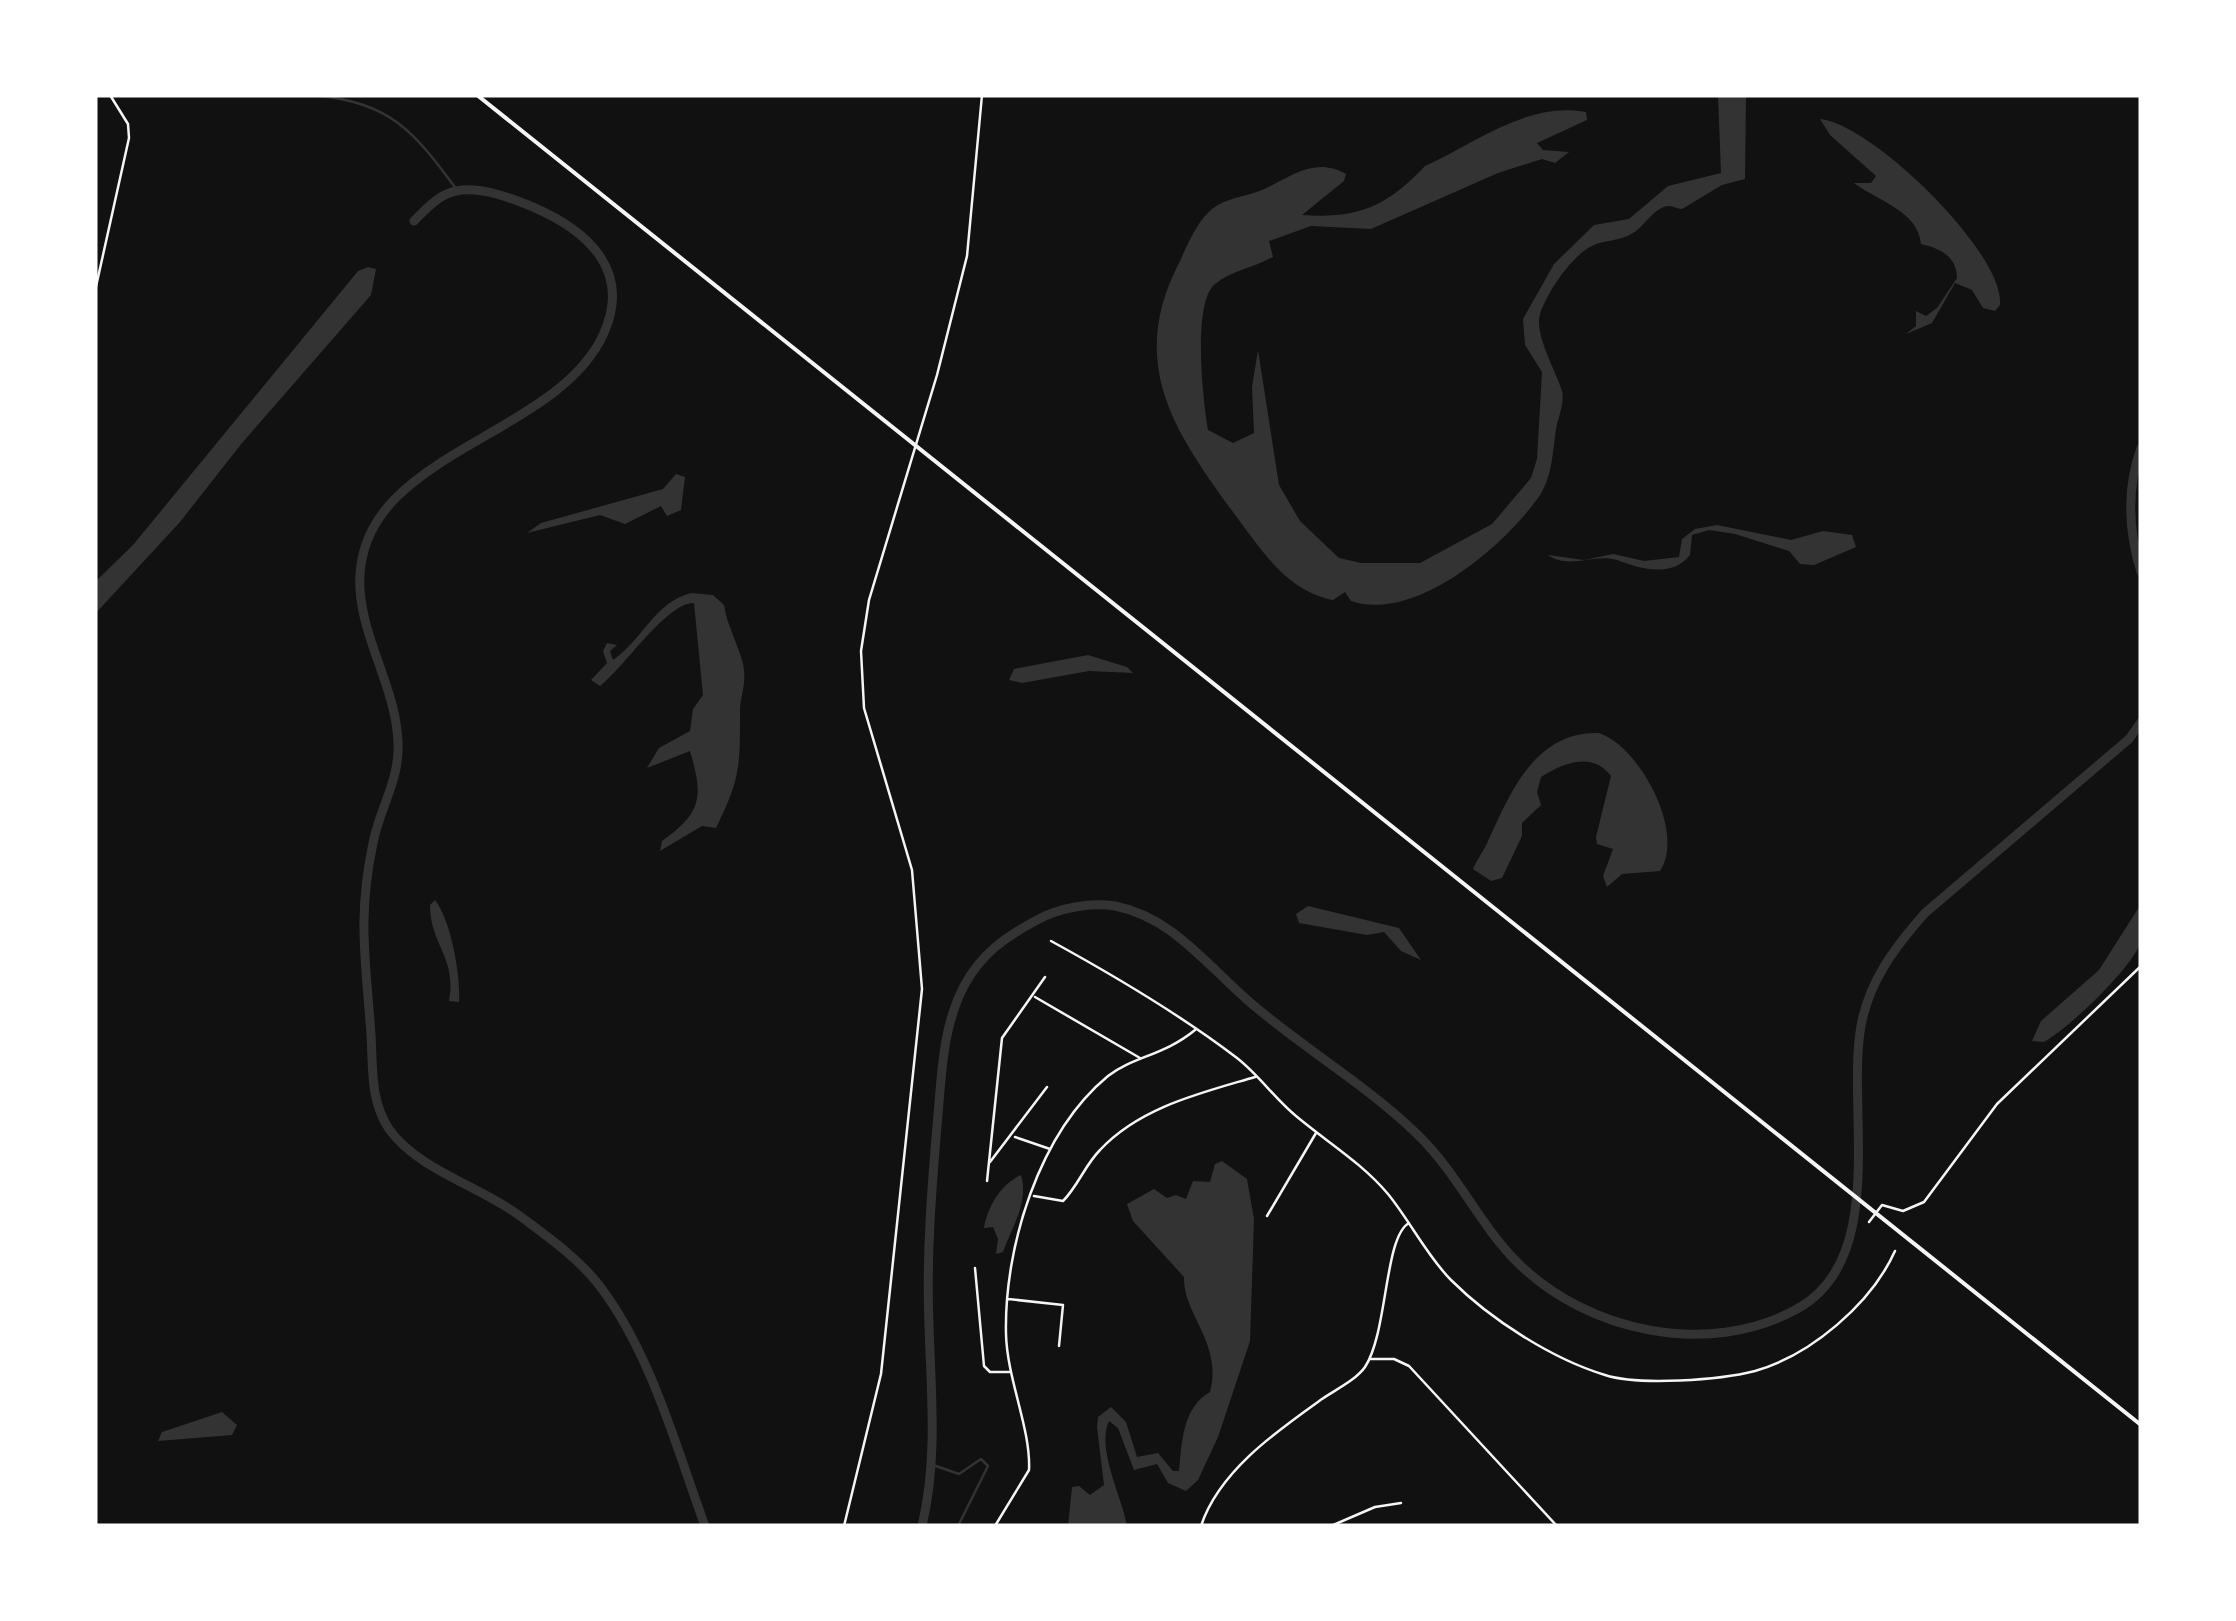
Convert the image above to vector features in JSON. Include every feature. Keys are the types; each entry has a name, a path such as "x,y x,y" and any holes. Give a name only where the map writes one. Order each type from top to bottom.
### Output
{"main road":[{"path":"477,95 2141,1425"}],"street":[{"path":"95,291 129,138 128,124 110,95"},
{"path":"844,1526 881,1374 921,1007 921,940 912,870 872,735 860,671 870,600 916,449 967,256 982,95"},
{"path":"1051,941 1132,986 1257,1076 1387,1193 1448,1277 1470,1297 1568,1359 1612,1377 1722,1380 1776,1365 1818,1339 1854,1307 1886,1270 1895,1251"},
{"path":"1868,1222 1882,1205 1906,1210 1924,1202 1997,1104 2141,966"},
{"path":"987,1181 1002,1038 1045,978"},
{"path":"1033,996 1143,1060"},
{"path":"996,1526 1028,1470 1006,1335 1008,1299 1032,1196 1051,1150 1109,1075 1163,1054 1195,1030"},
{"path":"1032,1196 1063,1200 1101,1148 1132,1124 1158,1110 1257,1076"},
{"path":"988,1163 1047,1087"},
{"path":"1267,1216 1316,1131"},
{"path":"1012,1136 1051,1150"},
{"path":"1201,1526 1205,1513 1250,1454 1362,1371 1386,1306 1396,1236 1409,1223"},
{"path":"974,1268 984,1366 990,1372 1011,1372"},
{"path":"1008,1299 1063,1305 1060,1346"},
{"path":"1369,1359 1394,1359 1408,1366 1556,1526"},
{"path":"1332,1526 1375,1507 1401,1502"}],"shaded area":[{"path":"1718,95 1746,95 1745,179 1722,185 1682,209 1664,207 1628,236 1582,252 1567,267 1543,306 1540,332 1563,400 1547,480 1524,515 1482,557 1430,591 1403,601 1376,605 1351,601 1345,592 1333,600 1288,578 1264,553 1211,482 1176,423 1164,394 1157,331 1165,297 1205,216 1223,202 1262,190 1303,170 1323,167 1346,174 1344,181 1302,215 1356,212 1398,191 1425,166 1503,126 1544,113 1586,112 1587,120 1537,143 1543,150 1569,152 1555,163 1542,159 1498,173 1371,229 1311,226 1269,241 1273,257 1221,280 1208,295 1201,353 1208,430 1233,443 1254,433 1252,387 1258,350 1279,485 1300,521 1339,558 1361,563 1420,563 1492,524 1531,478 1537,459 1542,372 1525,345 1523,319 1554,264 1594,225 1629,219 1668,186 1721,173"},
{"path":"1820,119 1843,126 1871,143 1931,194 1959,225 1996,282 2000,305 1995,311 1983,308 1972,290 1955,283 1932,323 1906,334 1916,326 1916,311 1926,316 1937,308 1957,278 1954,264 1940,251 1921,244 1913,223 1905,215 1854,183 1871,183 1876,176 1830,135"},
{"path":"376,269 371,295 242,443 180,522 95,614 95,582 133,545 358,271"},
{"path":"676,474 685,477 681,510 667,516 661,506 625,524 600,515 527,533 541,523 663,489"},
{"path":"1717,525 1791,540 1823,531 1852,535 1856,547 1814,565 1800,564 1789,551 1709,530 1692,535 1690,555 1664,569 1609,558 1573,561 1565,561 1548,555 1584,560 1613,554 1644,561 1679,557 1682,539 1695,529"},
{"path":"691,593 713,595 724,605 741,656 744,676 739,758 735,783 716,828 702,826 660,851 662,841 692,812 698,792 690,751 647,768 659,748 690,731 693,709 703,695 694,603 671,613 600,686 591,680 607,663 603,651 607,643 617,645 610,651 613,660 658,613"},
{"path":"1088,655 1127,667 1133,673 1089,671 1022,683 1009,680 1014,669"},
{"path":"1599,733 1629,755 1654,792 1667,835 1660,871 1622,874 1607,887 1603,876 1613,849 1597,844 1596,837 1611,776 1603,768 1586,762 1559,767 1541,777 1537,792 1541,805 1522,823 1522,836 1502,878 1491,881 1473,869 1528,768 1558,742"},
{"path":"435,900 454,949 459,1002 449,1001 447,962 431,919 430,905"},
{"path":"2141,904 2141,940 2124,969 2068,1024 2044,1042 2032,1041 2041,1021 2099,970"},
{"path":"1308,906 1399,928 1421,960 1401,951 1384,932 1367,935 1299,923 1296,914"},
{"path":"1222,1161 1247,1179 1254,1219 1250,1341 1218,1437 1198,1480 1186,1491 1168,1483 1157,1464 1134,1470 1118,1428 1109,1421 1108,1459 1127,1526 1068,1526 1072,1487 1079,1486 1090,1495 1104,1485 1097,1427 1098,1417 1111,1407 1126,1422 1137,1457 1158,1453 1173,1471 1179,1471 1189,1417 1210,1392 1211,1359 1189,1304 1184,1277 1133,1221 1127,1204 1154,1189 1167,1198 1176,1195 1186,1199 1193,1181 1210,1182 1215,1164"},
{"path":"1021,1175 1023,1195 1018,1214 1003,1252 996,1254 998,1239 993,1227 984,1228 986,1220 1002,1190"},
{"path":"222,1412 237,1425 232,1435 158,1441 162,1432"}],"waterway":[{"path":"314,95 363,105 398,123 427,151 457,190"},
{"path":"414,221 438,199 456,191 485,191 515,200 552,216 586,240 608,271 612,290 604,333 579,369 544,399 421,476 388,506 366,543 360,589 362,608 392,703 398,742 396,769 376,830 365,895 365,962 375,1095 389,1129 416,1156 520,1216 572,1257 599,1285 648,1370 705,1526"},
{"path":"2141,448 2130,510 2141,572"},
{"path":"922,1526 932,1451 930,1220 945,1048 964,986 986,956 1014,933 1046,916 1085,906 1115,906 1155,921 1273,1021 1379,1100 1418,1135 1503,1247 1545,1286 1613,1321 1688,1334 1726,1332 1762,1324 1797,1309 1826,1286 1844,1255 1854,1219 1858,1180 1861,1026 1870,994 1894,952 1925,913 2129,739 2141,722"},
{"path":"933,1465 959,1474 981,1459 988,1466 958,1526"}]}
